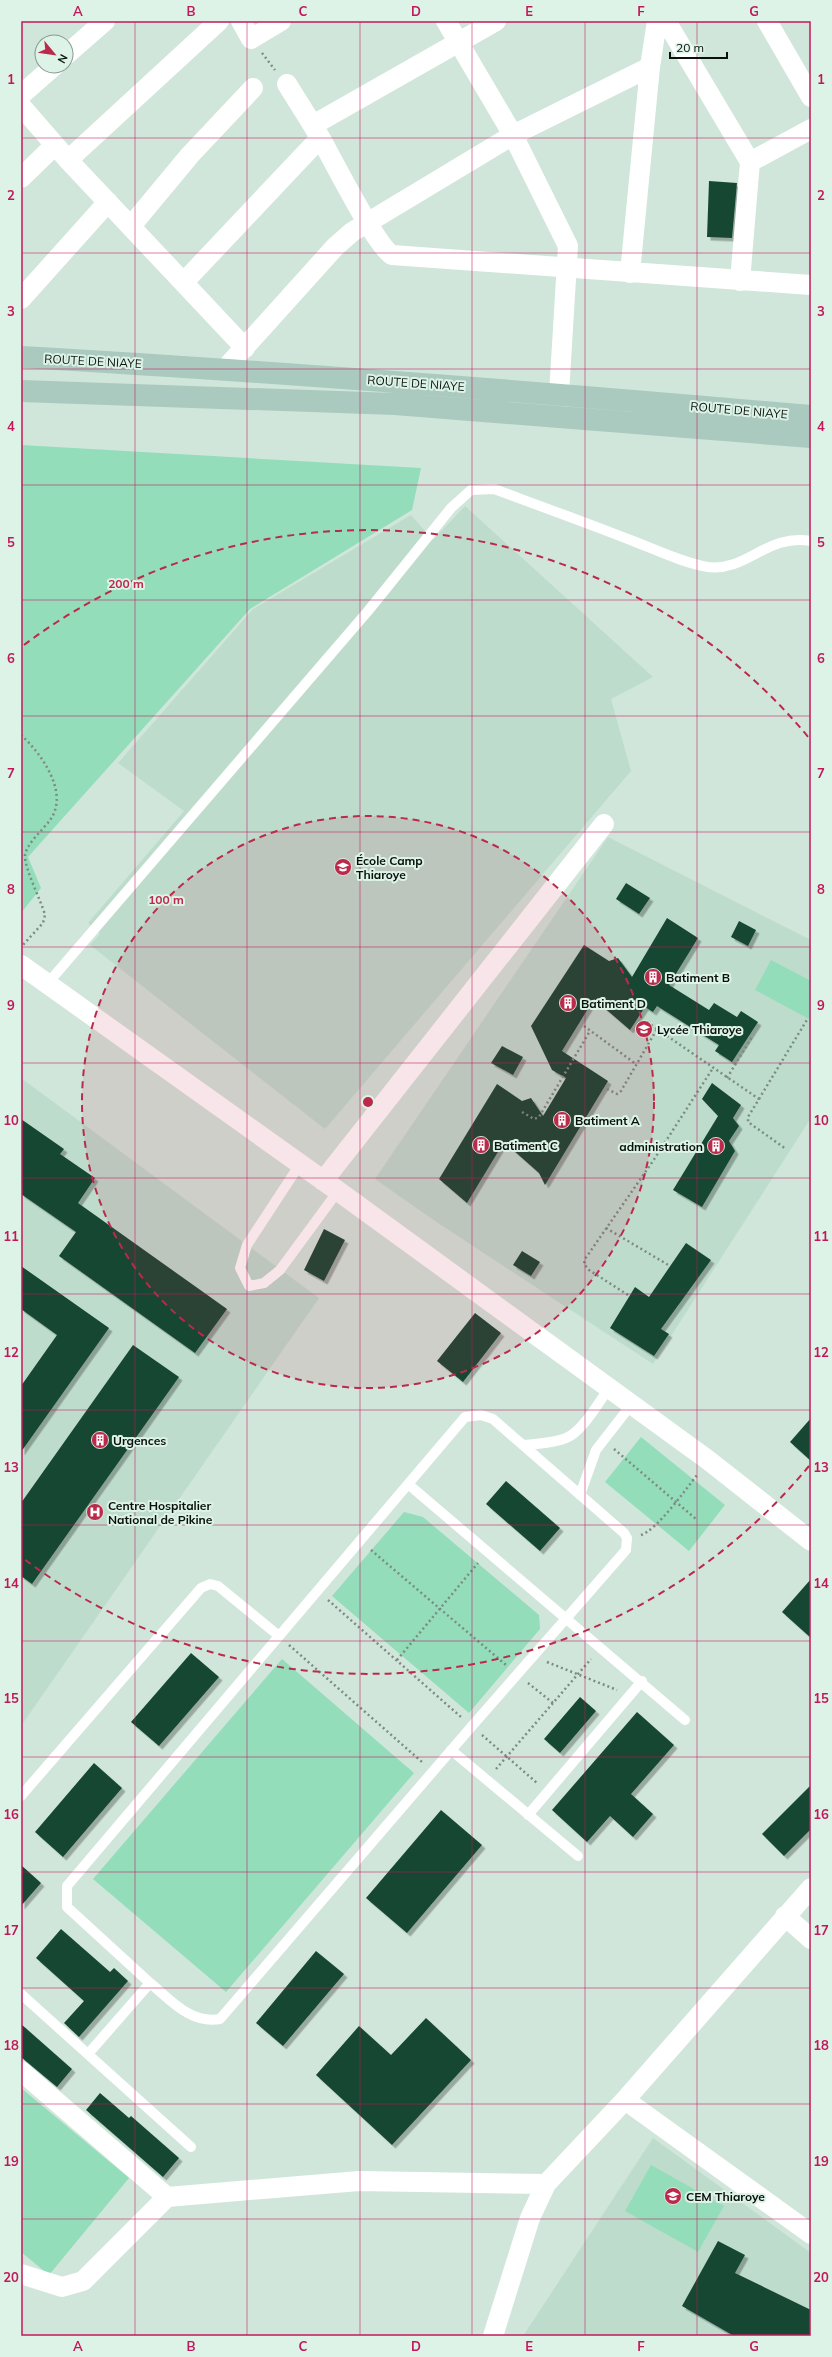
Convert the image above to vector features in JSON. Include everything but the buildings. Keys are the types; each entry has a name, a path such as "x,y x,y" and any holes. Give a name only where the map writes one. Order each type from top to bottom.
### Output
{"main road":[{"name":"ROUTE DE NIAYE","path":"21,357 225,368 559,394 811,416"},
{"name":"ROUTE DE NIAYE","path":"21,391 395,404 811,437"}],"street":[{"path":"74,48 105,21"},
{"path":"68,160 219,21"},
{"path":"241,21 251,39 281,21"},
{"path":"446,21 513,135 567,242 569,252 559,394"},
{"path":"184,282 317,132 496,21"},
{"path":"630,273 650,67 657,21"},
{"path":"666,21 750,162 740,281"},
{"path":"767,21 811,98"},
{"path":"225,368 245,348 335,247 352,232 513,135 650,67"},
{"path":"21,95 45,74"},
{"path":"287,84 317,132 368,222 386,250 392,255 811,285"},
{"path":"131,226 206,138 253,88"},
{"path":"21,106 55,146 245,348"},
{"path":"750,162 811,129"},
{"path":"21,178 55,146"},
{"path":"21,299 108,202"},
{"path":"331,1186 604,824"},
{"path":"21,965 331,1186 708,1460 811,1541"},
{"path":"492,2336 530,2218 546,2184 625,2100 811,1888"},
{"path":"785,1916 811,1939"},
{"path":"21,2071 167,2197"},
{"path":"625,2100 811,2234"},
{"path":"21,2274 28,2278 62,2287 83,2281 167,2197 358,2181 546,2184"}],"lane":[{"path":"48,983 368,611 451,508 471,490 494,489 708,567 732,566 777,542 804,540 811,541"},
{"path":"300,1164 247,1245 240,1268 249,1286 264,1283 280,1270 331,1186"},
{"path":"523,1445 551,1442 568,1437 583,1423 609,1388"},
{"path":"580,1495 596,1450 631,1405"},
{"path":"482,1415 493,1419 624,1533 627,1538 626,1550 451,1750 220,2019 207,2021 191,2016 150,1983 67,1907 67,1886 408,1484 465,1417 482,1415"},
{"path":"408,1484 487,1552 567,1617 685,1720"},
{"path":"21,1796 201,1588 210,1584 218,1586 279,1636"},
{"path":"528,1814 642,1681"},
{"path":"451,1750 578,1856"},
{"path":"88,2054 150,1983"},
{"path":"21,1994 191,2147"}],"path":[{"path":"251,39 287,84"},
{"path":"21,735 40,754 47,768 57,799 51,818 26,850 26,862 45,916 43,923 21,947"},
{"path":"786,1149 748,1122 748,1118 808,1018"},
{"path":"647,1022 759,1099"},
{"path":"584,1026 636,1064"},
{"path":"607,1089 619,1094 657,1029"},
{"path":"522,1112 534,1119 539,1117 590,1031"},
{"path":"727,1078 752,1037"},
{"path":"628,1295 589,1270 584,1264 585,1259 653,1161 713,1068"},
{"path":"606,1228 670,1266"},
{"path":"604,1440 696,1519"},
{"path":"627,1538 647,1533 708,1460"},
{"path":"360,1541 439,1610 553,1703"},
{"path":"396,1660 487,1552"},
{"path":"317,1591 548,1792"},
{"path":"279,1636 433,1772"},
{"path":"487,1780 602,1647"},
{"path":"533,1656 630,1696"}],"shaded area":[{"name":"École Camp Thiaroye","path":"465,506 653,677 611,699 631,771 325,1129 90,945 100,934 88,923 184,811 118,763 253,609 411,515 433,540"},
{"name":"Lycée Thiaroye","path":"608,837 811,940 811,1118 653,1364 438,1223 375,1179"},
{"name":"Centre Hospitalier National de Pikine","path":"21,1078 319,1298 21,1726"},
{"name":"CEM Thiaroye","path":"653,2138 811,2253 811,2336 523,2336"}],"green space":[{"path":"21,445 421,468 412,510 250,609 28,857 41,888 21,913"},
{"path":"771,960 811,981 811,1020 755,990"},
{"path":"641,1437 725,1505 689,1551 605,1482"},
{"path":"404,1512 423,1517 539,1615 540,1629 469,1713 332,1596"},
{"path":"282,1659 414,1773 226,1992 93,1879"},
{"path":"21,2088 129,2178 49,2275 21,2252"},
{"path":"651,2165 724,2206 698,2252 625,2211"}],"place":[{"name":"École Camp Thiaroye","path":"343,867"},
{"name":"Batiment B","path":"653,977"},
{"name":"Batiment D","path":"568,1003"},
{"name":"Lycée Thiaroye","path":"644,1029"},
{"name":"Batiment A","path":"562,1120"},
{"name":"Batiment C","path":"481,1145"},
{"name":"administration","path":"716,1146"},
{"name":"Urgences","path":"100,1440"},
{"name":"Centre Hospitalier National de Pikine","path":"95,1512"},
{"name":"CEM Thiaroye","path":"673,2196"}]}
